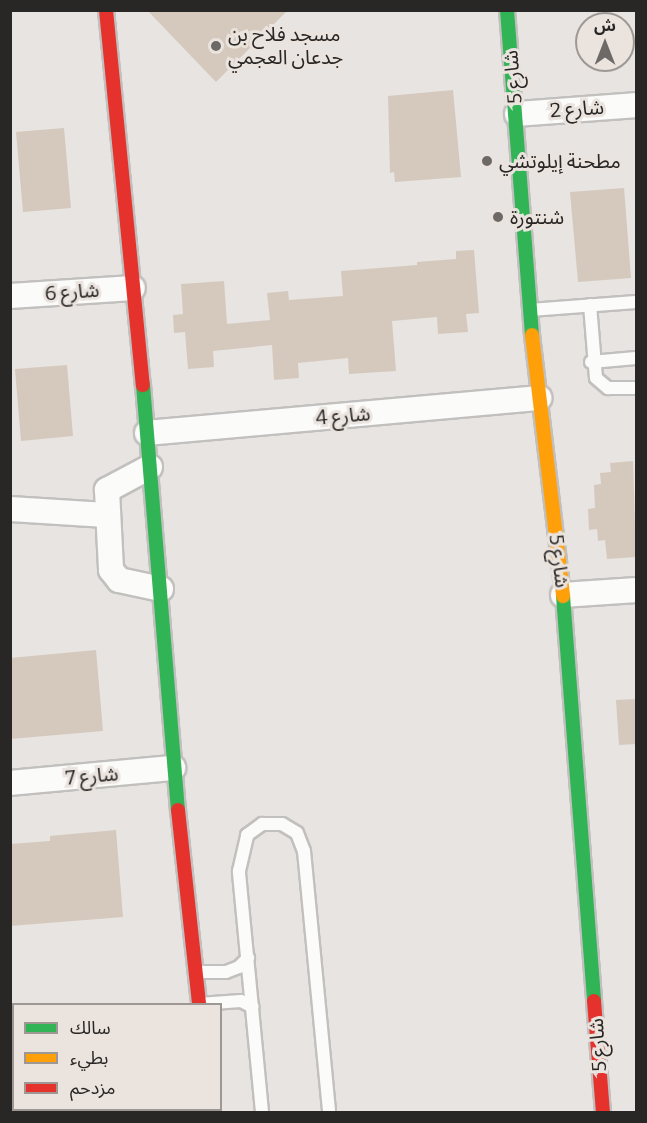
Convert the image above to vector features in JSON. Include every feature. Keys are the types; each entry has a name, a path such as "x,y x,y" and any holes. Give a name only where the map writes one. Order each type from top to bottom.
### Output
{"street":[{"path":"106,10 161,589 173,768 199,1003"},
{"name":"شارع 5","path":"507,10 517,114 529,310 563,595 603,1113"},
{"name":"شارع 2","path":"517,114 636,105"},
{"name":"شارع 6","path":"10,296 133,288"},
{"name":"شارع 4","path":"147,433 538,398"},
{"path":"150,467 107,490 106,515 114,577 161,589"},
{"path":"10,509 106,515"},
{"path":"563,595 636,590"},
{"name":"شارع 7","path":"10,783 173,768"}],"lane":[{"path":"529,310 636,302"},
{"path":"590,305 591,362 601,384 617,390 636,388"},
{"path":"591,362 636,358"},
{"path":"262,1113 254,1007 239,871 242,846 247,835 262,824 282,824 297,833 304,851 329,1113"},
{"path":"195,972 226,972 239,968 248,958"},
{"path":"213,1003 241,1001 254,1007"}],"building":[{"name":"مسجد فلاح بن جدعان العجمي","path":"147,10 288,10 216,82"},
{"path":"453,90 461,177 395,182 394,172 390,173 388,96"},
{"path":"64,128 71,208 23,212 16,132"},
{"path":"624,188 631,278 578,282 570,192"},
{"path":"474,250 479,313 466,314 468,332 438,334 437,317 392,321 396,371 349,374 348,358 298,363 299,378 274,380 272,345 213,351 214,367 188,369 185,332 174,333 173,315 183,314 181,284 224,281 227,324 270,320 267,293 288,291 289,300 343,296 341,271 417,265 417,262 456,259 456,251"},
{"path":"67,365 73,436 21,441 15,369"},
{"path":"633,461 636,557 607,559 605,540 598,541 597,529 589,530 588,509 595,508 594,485 601,484 600,473 611,472 610,463"},
{"path":"96,650 103,731 10,739 10,658"},
{"path":"636,699 636,744 619,745 616,700"},
{"path":"116,830 123,917 10,926 10,844 50,841 50,836"}],"traffic: fast":[{"path":"507,10 532,335"},
{"path":"143,385 178,810"},
{"path":"563,596 594,1001"}],"traffic: slow":[{"path":"532,335 563,596"}],"traffic: jam":[{"path":"106,10 143,385"},
{"path":"178,810 199,1003"},
{"path":"594,1001 603,1112"}],"place":[{"name":"مسجد فلاح بن جدعان العجمي","path":"216,46"},
{"name":"مطحنة إيلوتشي","path":"487,161"},
{"name":"شنتورة","path":"498,217"}]}
